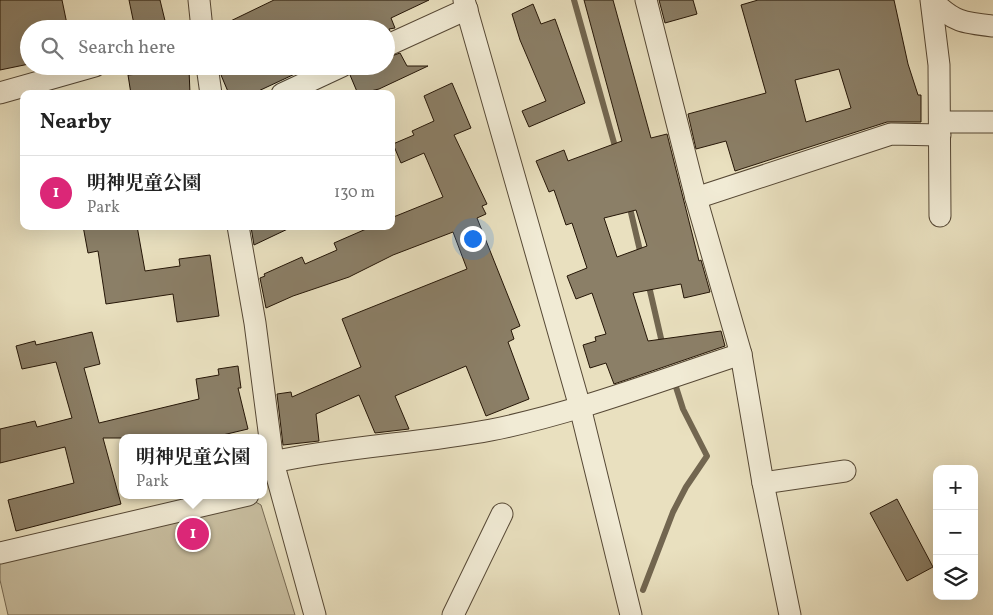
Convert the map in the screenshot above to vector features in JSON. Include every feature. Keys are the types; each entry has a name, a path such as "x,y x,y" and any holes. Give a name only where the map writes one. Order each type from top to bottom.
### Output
{"street":[{"path":"199,0 201,20"},
{"path":"646,0 696,198 741,354 763,483 790,615"},
{"path":"932,0 945,14 962,23 993,26"},
{"path":"932,0 939,65 940,216"},
{"path":"395,41 466,4 580,407 632,615"},
{"path":"0,93 63,75"},
{"path":"208,75 210,90"},
{"path":"291,90 323,75"},
{"path":"696,198 891,134 993,122"},
{"path":"239,230 255,322 273,462 272,490 315,615"},
{"path":"273,462 319,452 490,430 580,407 741,354"},
{"path":"763,483 845,471"},
{"path":"0,553 231,499"},
{"path":"453,615 502,514"}],"shaded area":[{"path":"252,500 261,505 295,615 8,615 0,580 0,562"}],"building":[{"path":"0,0 62,0 66,20 20,20 20,66 0,70"},
{"path":"129,0 160,0 165,20 133,20"},
{"path":"274,0 429,0 391,18 392,20 233,20"},
{"path":"584,0 613,0 651,138 667,134 699,261 701,260 710,292 684,298 681,284 633,293 648,341 721,331 725,346 614,384 606,363 590,368 583,345 596,341 595,337 606,334 592,293 576,299 567,276 587,268 572,223 566,225 554,190 549,192 536,161 564,150 568,161 622,141","holes":["636,210 647,246 617,257 604,218"]},
{"path":"659,0 693,0 697,14 665,23"},
{"path":"758,0 894,0 908,64 918,95 921,95 921,122 887,122 735,171 726,141 696,149 688,114 766,93 741,5","holes":["839,69 851,108 806,122 795,80"]},
{"path":"533,4 541,24 555,19 585,103 529,127 522,111 546,101 520,40 512,14"},
{"path":"400,53 407,66 428,66 379,89 356,90 350,75 395,75 395,55"},
{"path":"128,75 189,75 190,90 130,90"},
{"path":"221,75 293,75 261,90 227,90"},
{"path":"452,83 471,128 454,135 487,204 482,206 486,214 477,218 520,326 511,330 514,339 508,342 529,399 486,416 466,366 395,396 409,429 375,433 359,395 316,414 319,441 283,445 277,394 291,392 292,397 361,367 342,319 467,269 453,232 393,255 349,277 293,296 266,308 260,278 265,276 264,274 302,257 305,264 337,250 334,243 364,230 395,230 395,216 443,197 424,153 401,163 395,149 395,143 414,135 412,131 434,121 424,96"},
{"path":"84,230 138,230 145,271 180,266 179,259 210,255 219,316 177,322 173,294 106,304 98,251 88,253"},
{"path":"252,230 286,230 254,245"},
{"path":"92,332 100,364 84,368 99,423 199,399 196,379 219,375 218,369 238,366 241,388 238,388 248,429 227,434 119,434 119,438 103,438 121,504 16,531 8,500 74,483 65,447 0,463 0,429 35,421 37,427 72,418 56,362 22,369 16,346 35,341 36,345"},
{"path":"897,499 933,567 907,581 870,513"}],"waterway":[{"path":"574,0 616,150"},
{"path":"629,204 641,255"},
{"path":"648,282 663,347"},
{"path":"643,590 673,512 686,487 707,456 683,409 675,384"}],"place":[{"name":"明神児童公園","path":"193,534"}]}
